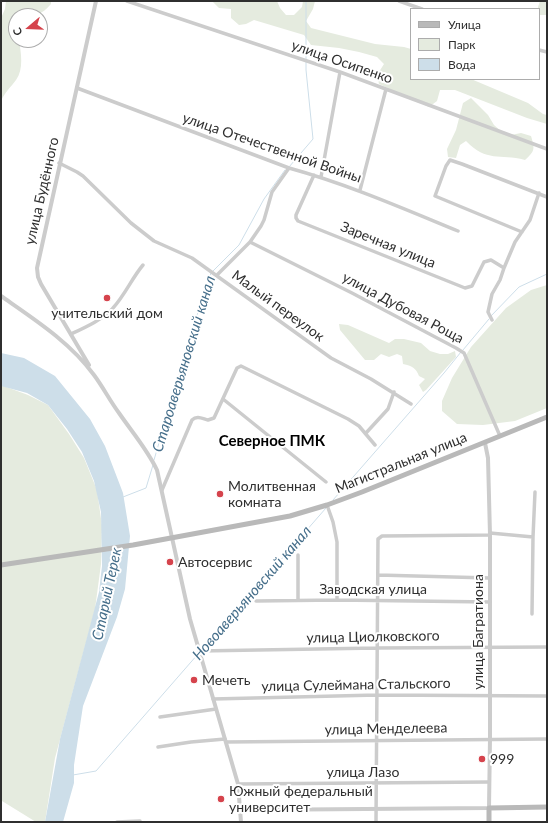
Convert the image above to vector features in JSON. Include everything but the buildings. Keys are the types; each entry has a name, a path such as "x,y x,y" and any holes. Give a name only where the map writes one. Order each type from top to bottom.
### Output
{"main road":[{"name":"Магистральная улица","path":"1,565 133,545 290,516 327,505 547,417"},
{"path":"489,808 547,807"},
{"name":"улица Багратиона","path":"489,808 489,822"}],"street":[{"name":"улица Будённого","path":"94,375 41,284 37,268 96,1"},
{"name":"улица Осипенко","path":"128,1 340,72 547,149"},
{"path":"399,1 419,8"},
{"path":"321,177 340,72"},
{"name":"улица Отечественной Войны","path":"77,88 289,168 360,190 458,231"},
{"path":"360,190 386,89"},
{"path":"522,232 435,196 446,166 450,160 547,197"},
{"name":"Малый переулок","path":"59,163 83,176 131,223 154,241 192,258 331,358 394,392 410,404"},
{"path":"217,275 250,242 264,220 272,192 289,168"},
{"name":"Заречная улица","path":"314,175 296,215 298,220 466,288 472,286 484,262 492,260 504,268"},
{"path":"492,320 488,312 488,308 492,294 500,280 515,242 530,220 539,193"},
{"name":"улица Дубовая Роща","path":"250,242 352,293 464,353 500,436"},
{"path":"71,334 88,326 113,309 136,273 143,265"},
{"path":"1,296 74,352 94,375 115,408 150,457 157,470 183,592 238,784 241,822"},
{"path":"162,490 192,420 198,417 211,420 223,399 237,368 241,366 348,419 359,426 375,445"},
{"path":"366,433 388,409 394,392"},
{"path":"223,399 326,482"},
{"name":"улица Багратиона","path":"485,442 488,458 490,534 489,808"},
{"path":"532,614 535,492"},
{"path":"327,505 333,522 337,542 337,600"},
{"path":"376,822 379,537 490,534 533,537"},
{"path":"298,554 298,600"},
{"name":"Заводская улица","path":"378,575 490,578"},
{"name":"Заводская улица","path":"256,601 378,600 490,602"},
{"name":"улица Циолковского","path":"199,651 547,646"},
{"name":"улица Сулеймана Стальского","path":"213,699 377,695 547,696"},
{"path":"160,717 216,709"},
{"name":"улица Менделеева","path":"158,747 226,741 490,738 547,739"},
{"name":"улица Лазо","path":"238,784 490,782"},
{"path":"241,810 489,808"},
{"path":"117,822 140,821"}],"green space":[{"path":"6,1 51,1 51,4 47,8 8,8 8,48 20,48 21,66 19,76 6,92 1,101 1,18 5,9"},
{"path":"212,1 277,1 280,8 286,15 294,15 302,7 303,1 315,1 313,9 306,21 311,28 375,44 410,49 410,80 473,80 528,103 543,114 547,115 547,124 527,118 455,90 440,90 437,101 429,107 379,84 377,75 384,64 377,57 339,48 311,45 304,35 254,20 246,24 239,25 231,18 231,9 219,8"},
{"path":"540,1 547,1 547,15 540,15 540,8 538,7"},
{"path":"471,98 502,132 511,135 521,133 531,136 533,150 525,160 487,155 473,148 466,141 460,145 456,158 448,157 447,149 456,130 463,103"},
{"path":"547,285 547,408 515,421 483,425 457,424 442,411 442,401 452,378 471,347 506,308 531,290"},
{"path":"339,324 348,325 389,343 395,339 404,339 421,343 430,351 440,354 448,354 455,351 456,357 423,392 419,385 425,379 419,376 413,368 403,364 402,356 397,354 389,357 381,354 374,360 365,360 340,330"},
{"path":"1,385 28,395 48,405 69,434 84,458 97,490 102,526 101,564 95,609 55,758 45,822 36,822 2,801 1,802"}],"water":[{"name":"Старый Терек","path":"1,353 24,358 55,376 90,419 105,446 123,493 130,536 125,589 117,617 83,706 74,765 74,783 63,822 45,822 60,739 99,592 102,566 101,512 94,481 82,452 67,429 48,405 27,393 1,386"}],"waterway":[{"name":"Староаверьяновский канал","path":"289,167 313,139 306,70 306,1"},
{"name":"Староаверьяновский канал","path":"213,271 239,245 264,199 285,170"},
{"name":"Староаверьяновский канал","path":"154,460 192,330 211,273"},
{"name":"Новоаверьяновский канал","path":"491,316 519,287 547,274"},
{"name":"Новоаверьяновский канал","path":"463,350 489,319"},
{"name":"Новоаверьяновский канал","path":"333,500 461,352"},
{"name":"Староаверьяновский канал","path":"123,497 146,488 153,465"},
{"name":"Новоаверьяновский канал","path":"203,649 326,508"},
{"name":"Новоаверьяновский канал","path":"73,775 96,771 198,654"}],"place":[{"name":"учительский дом","path":"107,298"},
{"name":"Молитвенная комната","path":"220,494"},
{"name":"Автосервис","path":"170,562"},
{"name":"Мечеть","path":"194,680"},
{"name":"999","path":"482,759"},
{"name":"Южный федеральный университет","path":"221,799"}],"district":[{"name":"Северное ПМК","path":"272,441"}]}
